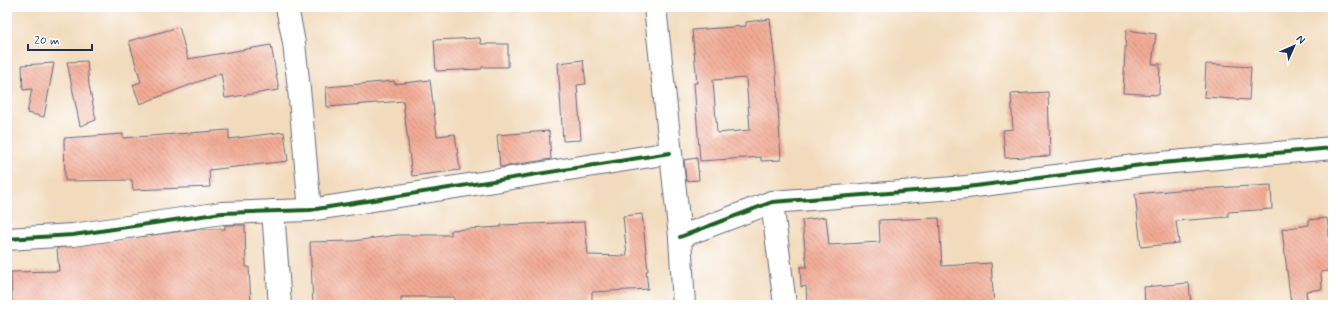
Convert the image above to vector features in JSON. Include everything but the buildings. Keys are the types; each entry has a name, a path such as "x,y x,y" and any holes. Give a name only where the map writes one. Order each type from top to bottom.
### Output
{"street":[{"path":"287,7 300,99 310,210"},
{"path":"655,7 680,237 684,305"},
{"path":"680,237 772,202 967,187 1150,164 1333,148"},
{"path":"7,239 73,236 222,213 310,210 670,153"},
{"path":"772,202 785,305"},
{"path":"273,211 280,305"}],"cycle path":[{"path":"680,237 772,202 967,187 1150,164 1333,148"},
{"path":"7,239 73,235 222,213 310,210 670,153"}]}
